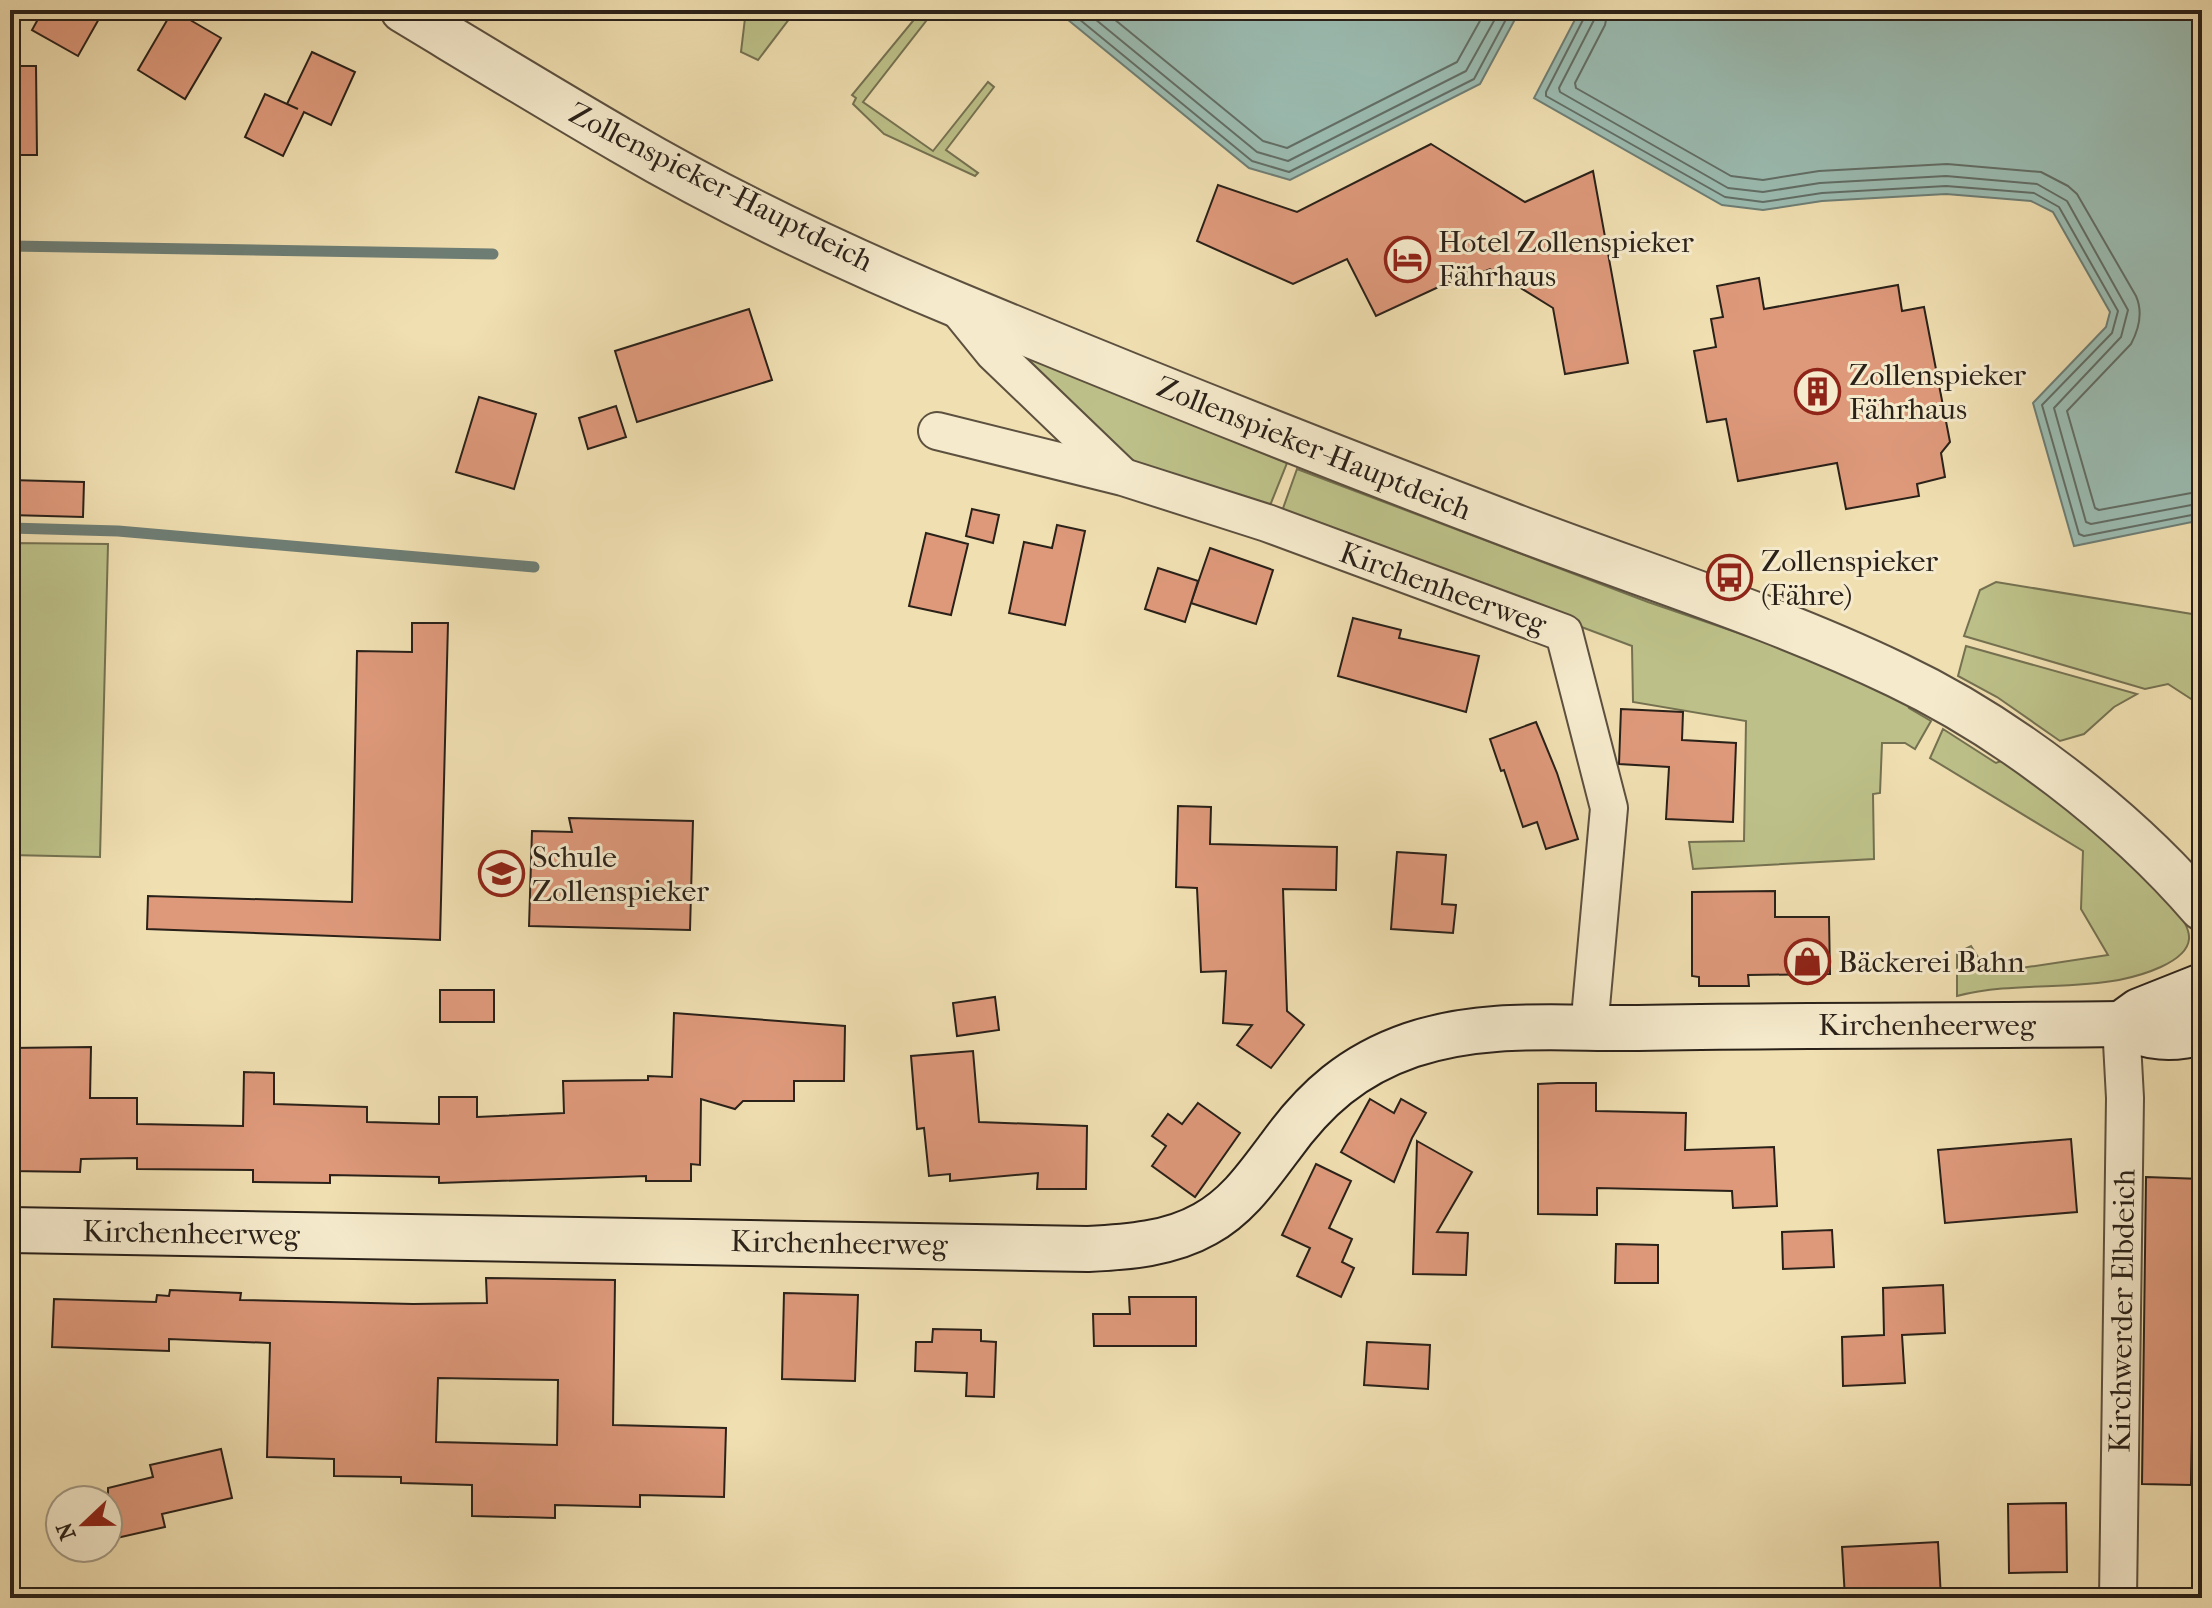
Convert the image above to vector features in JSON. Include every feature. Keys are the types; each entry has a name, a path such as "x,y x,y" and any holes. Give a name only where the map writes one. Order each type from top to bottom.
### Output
{"main road":[{"name":"Zollenspieker-Hauptdeich","path":"403,10 638,150 786,226 954,304 1393,480 1798,631 1898,675 1990,727 2075,789 2132,835 2202,908"},
{"name":"Kirchenheerweg","path":"2121,1024 2139,1011 2202,986"},
{"name":"Kirchenheerweg","path":"10,1230 1088,1249 1122,1247 1175,1237 1205,1224 1228,1208 1253,1185 1281,1145 1325,1093 1374,1060 1409,1046 1467,1032 1520,1026 1589,1029 1884,1024 2121,1024 2141,1035 2177,1037 2202,1032"}],"street":[{"name":"Kirchenheerweg","path":"954,304 993,352 1123,477"},
{"name":"Kirchenheerweg","path":"937,431 1123,477 1267,523 1564,633 1609,808 1589,1029"},
{"name":"Kirchwerder Elbdeich","path":"2118,1598 2125,1098 2121,1024"}],"green space":[{"path":"746,10 796,10 758,60 741,52"},
{"path":"917,16 926,21 863,102 933,151 988,82 994,87 946,150 978,173 975,176 884,134 853,104 856,98 852,95"},
{"path":"1013,350 1287,463 1269,508 1153,471 1129,459"},
{"path":"1297,469 1648,602 1791,651 1906,700 1909,708 1931,721 1915,749 1905,743 1882,743 1880,793 1873,794 1874,859 1693,869 1689,842 1744,841 1746,721 1633,702 1632,646 1281,514"},
{"path":"10,543 108,544 100,857 10,855"},
{"path":"1996,582 2192,614 2202,619 2202,706 2168,684 2145,689 1964,636 1980,590"},
{"path":"1966,646 2137,694 2114,707 2084,734 2060,741 1997,697 1958,676"},
{"path":"1943,729 1996,763 2006,759 2080,817 2142,872 2184,921 2189,939 2180,955 2161,967 2119,980 1998,989 1957,996 1957,953 1971,946 1988,973 2108,955 2081,909 2083,851 1930,758"}],"water":[{"path":"1056,10 1520,10 1480,84 1290,180 1249,168"},
{"path":"1580,10 2202,10 2202,520 2074,546 2033,403 2106,327 2110,312 2053,212 2031,201 1946,194 1822,201 1763,210 1722,205 1534,98"}],"building":[{"path":"43,10 104,10 78,56 32,30"},
{"path":"173,10 221,38 185,99 138,70"},
{"path":"312,52 355,72 331,125 304,112 283,156 245,137 265,94 287,104"},
{"path":"10,66 36,66 37,155 10,155"},
{"name":"Hotel Zollenspieker Fährhaus","path":"1431,144 1525,202 1593,171 1628,363 1565,374 1553,308 1490,269 1459,282 1458,278 1376,316 1347,259 1293,284 1197,241 1218,185 1297,212"},
{"name":"Zollenspieker Fährhaus","path":"1759,278 1764,309 1898,285 1902,311 1924,307 1950,442 1941,453 1945,477 1917,484 1919,496 1846,509 1837,463 1738,481 1726,419 1707,422 1694,351 1716,347 1711,319 1723,317 1717,286"},
{"path":"749,309 772,380 637,422 615,351"},
{"path":"479,397 536,414 514,489 456,472"},
{"path":"616,406 626,437 588,449 579,418"},
{"path":"10,480 84,482 83,517 10,515"},
{"path":"972,509 999,515 993,543 966,536"},
{"path":"1057,525 1085,531 1065,625 1009,613 1024,542 1052,548"},
{"path":"926,533 968,544 951,615 909,606"},
{"path":"1210,548 1273,570 1256,624 1191,603"},
{"path":"1158,568 1198,581 1185,622 1145,609"},
{"path":"1353,618 1401,630 1399,638 1479,656 1466,712 1338,676"},
{"path":"412,623 448,623 440,940 147,929 148,896 352,902 357,651 412,652"},
{"path":"1621,709 1683,712 1682,740 1736,743 1733,822 1666,819 1669,767 1619,764"},
{"path":"1536,722 1557,773 1578,839 1546,849 1537,822 1523,827 1490,739"},
{"path":"1178,806 1211,807 1210,844 1337,847 1336,890 1283,889 1287,1011 1304,1025 1271,1068 1237,1045 1252,1025 1223,1023 1226,971 1201,972 1197,888 1176,887"},
{"path":"569,818 693,821 690,930 529,926 532,831 572,832"},
{"path":"1397,852 1446,855 1442,904 1456,905 1453,933 1391,929"},
{"path":"1775,891 1775,917 1829,917 1830,974 1748,975 1749,986 1699,986 1699,977 1692,976 1692,892"},
{"path":"440,990 494,990 494,1022 440,1022"},
{"path":"995,997 999,1030 957,1036 953,1003"},
{"path":"674,1013 845,1026 844,1081 794,1081 794,1101 743,1101 735,1109 701,1099 700,1165 691,1164 691,1181 646,1181 646,1176 439,1183 439,1177 330,1175 330,1183 253,1182 253,1170 137,1169 137,1158 81,1159 80,1172 10,1171 10,1048 91,1047 90,1098 137,1098 137,1124 243,1126 244,1072 274,1073 274,1104 367,1107 367,1122 439,1124 439,1097 477,1097 477,1117 564,1113 563,1081 672,1077"},
{"path":"973,1051 979,1122 1087,1126 1086,1189 1037,1189 1038,1173 950,1181 950,1174 929,1176 924,1128 917,1129 911,1056"},
{"path":"1596,1083 1596,1111 1686,1113 1685,1150 1774,1147 1777,1206 1733,1208 1732,1191 1597,1188 1597,1215 1538,1214 1538,1084"},
{"path":"1370,1099 1394,1113 1401,1099 1426,1113 1394,1182 1341,1152"},
{"path":"1198,1103 1240,1133 1195,1197 1152,1166 1166,1146 1152,1136 1168,1114 1182,1124"},
{"path":"2071,1139 2077,1212 1945,1223 1938,1150"},
{"path":"1417,1141 1472,1172 1437,1232 1468,1233 1466,1275 1413,1274"},
{"path":"1316,1164 1351,1181 1329,1228 1352,1239 1342,1262 1354,1268 1341,1297 1297,1276 1310,1248 1282,1235"},
{"path":"2146,1177 2202,1179 2202,1426 2192,1426 2191,1485 2142,1484"},
{"path":"1832,1230 1834,1267 1783,1269 1782,1232"},
{"path":"1616,1244 1658,1245 1658,1283 1615,1283"},
{"path":"486,1278 615,1280 613,1425 726,1428 724,1497 640,1495 640,1507 555,1505 555,1518 472,1516 472,1485 401,1483 401,1477 334,1476 334,1459 267,1457 270,1343 169,1339 169,1351 52,1347 54,1299 156,1302 157,1295 169,1296 170,1290 241,1293 240,1300 487,1303","holes":["438,1378 558,1380 557,1445 436,1442"]},
{"path":"1943,1285 1945,1333 1902,1335 1905,1383 1843,1386 1842,1337 1884,1335 1883,1288"},
{"path":"784,1293 858,1295 855,1381 782,1379"},
{"path":"1129,1297 1196,1297 1196,1346 1094,1346 1093,1314 1130,1314"},
{"path":"933,1329 981,1330 981,1341 996,1342 994,1397 966,1396 967,1373 915,1371 916,1342 932,1342"},
{"path":"1367,1342 1430,1345 1428,1389 1364,1385"},
{"path":"221,1449 232,1498 162,1514 165,1527 124,1536 124,1484 153,1477 150,1465"},
{"path":"2066,1503 2067,1572 2009,1573 2008,1504"},
{"path":"1938,1542 1941,1598 1845,1598 1842,1547"}],"waterway":[{"path":"10,246 493,254"},
{"path":"10,528 118,531 534,567"}],"place":[{"name":"Hotel Zollenspieker Fährhaus","path":"1407,259"},
{"name":"Zollenspieker Fährhaus","path":"1818,392"},
{"name":"Zollenspieker (Fähre)","path":"1730,578"},
{"name":"Schule Zollenspieker","path":"501,874"},
{"name":"Bäckerei Bahn","path":"1807,962"}]}
